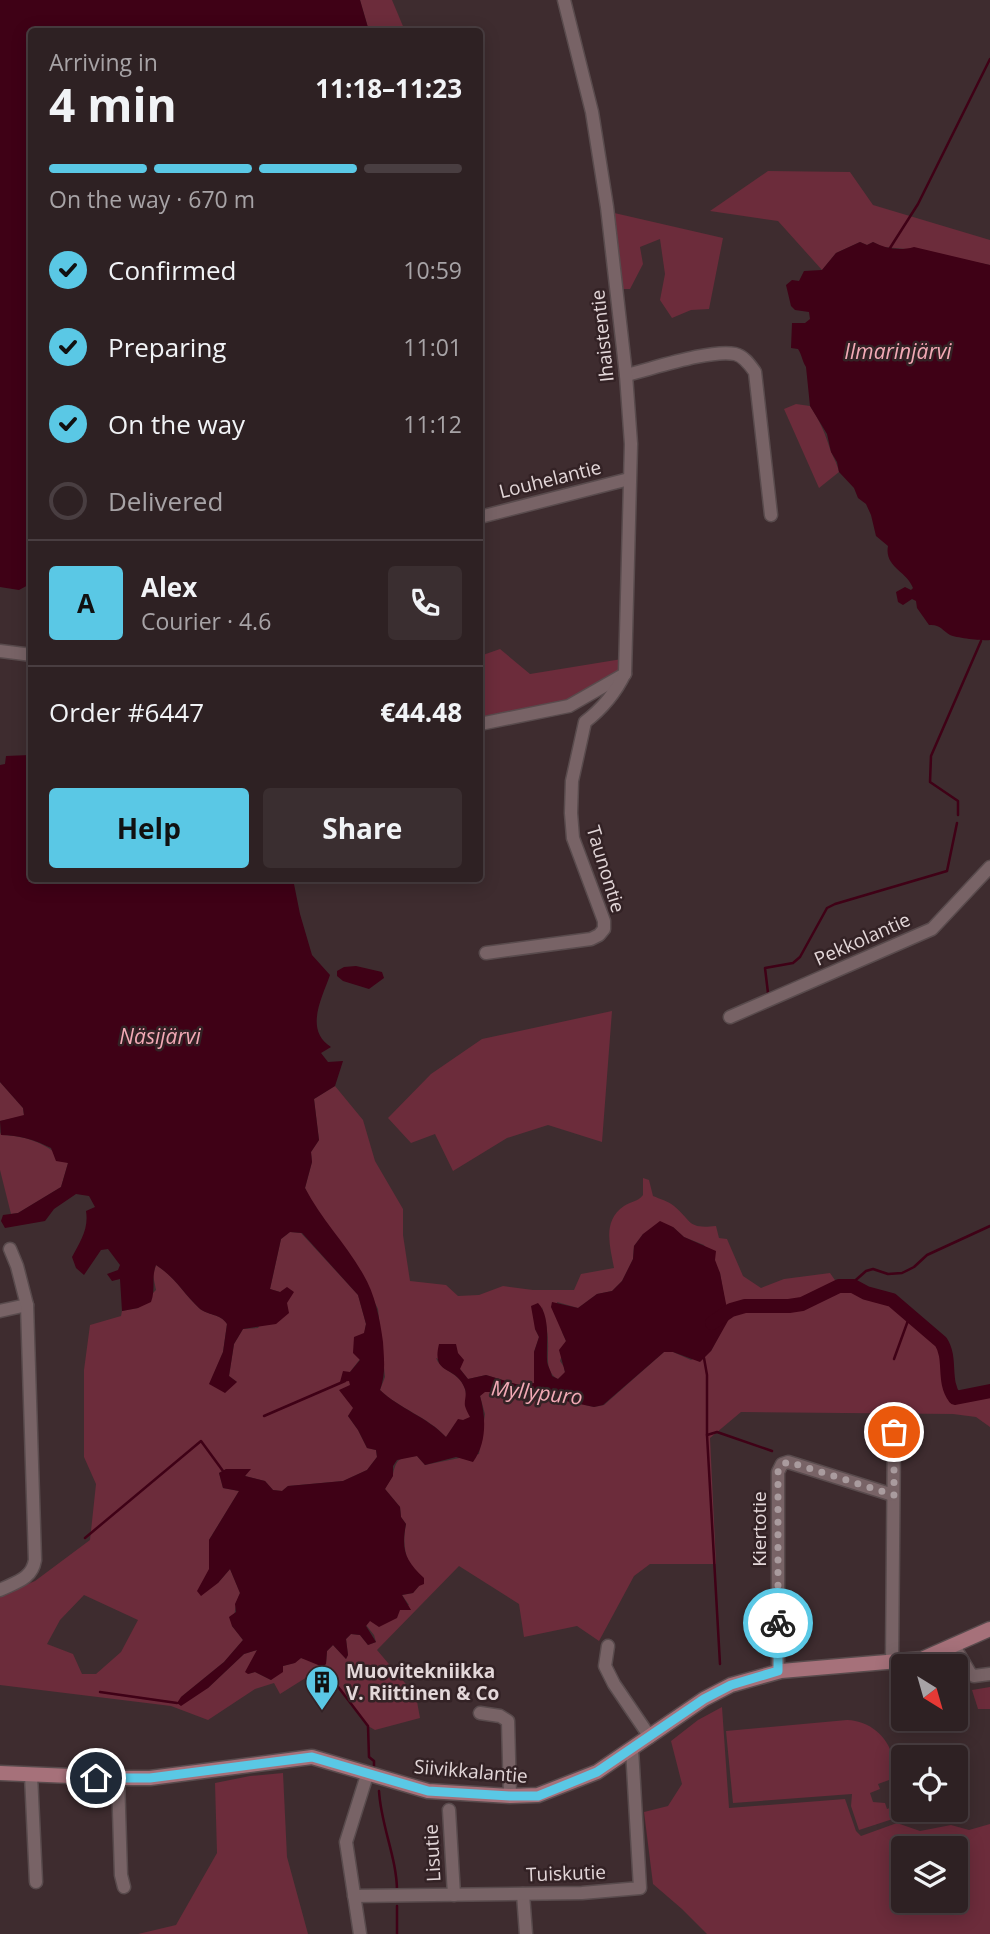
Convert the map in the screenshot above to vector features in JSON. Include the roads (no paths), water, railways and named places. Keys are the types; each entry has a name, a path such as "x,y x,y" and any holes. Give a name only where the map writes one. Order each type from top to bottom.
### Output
{"main road":[{"name":"Siivikkalantie","path":"934,1654 990,1629"},
{"name":"Siivikkalantie","path":"0,1773 118,1779 318,1757 428,1791 538,1796 597,1772 704,1699 731,1685 778,1671 891,1662"}],"street":[{"name":"Ihaistentie","path":"564,0 592,112 607,207 626,375 631,444 625,673"},
{"path":"626,375 719,354 736,354 749,363 755,372 771,514"},
{"name":"Louhelantie","path":"483,516 629,478"},
{"path":"0,651 28,654"},
{"path":"483,723 569,706 625,673"},
{"name":"Taunontie","path":"486,953 591,939 604,929 599,903 573,838 572,781 585,722 615,694 625,673"},
{"name":"Pekkolantie","path":"730,1017 932,929 990,867"},
{"path":"0,1590 29,1576 35,1560 27,1306 18,1266 10,1249"},
{"path":"0,1311 27,1306"},
{"path":"892,1654 894,1432"},
{"name":"Kiertotie","path":"778,1671 778,1472 782,1464 789,1462 894,1495"},
{"path":"608,1646 605,1666 650,1737"},
{"path":"954,1646 970,1673 974,1676 990,1674"},
{"path":"480,1713 500,1716 508,1721 510,1796"},
{"name":"Tuiskutie","path":"354,1896 523,1894 640,1888 632,1749"},
{"path":"360,1934 346,1842 367,1774"},
{"path":"31,1775 36,1882"},
{"path":"118,1779 121,1875 124,1887"},
{"name":"Lisutie","path":"449,1810 454,1895"},
{"path":"523,1894 526,1934"}],"water":[{"path":"0,0 360,0 368,28 28,28 28,585 19,590 0,587"},
{"name":"Ilmarinjärvi","path":"860,242 867,245 873,242 893,249 914,247 990,265 990,640 950,635 938,626 929,625 917,608 916,601 912,599 903,605 898,602 896,592 905,587 911,590 913,588 889,559 888,546 876,536 866,504 858,498 854,488 839,472 827,434 810,406 806,367 798,349 791,348 792,323 805,323 810,319 809,312 795,310 791,306 786,285 792,280 799,281 804,271 822,270 836,253"},
{"name":"Näsijärvi","path":"28,755 28,882 294,882 312,955 330,975 317,1013 317,1023 318,1032 331,1047 321,1053 328,1062 343,1061 335,1086 314,1099 319,1140 311,1152 312,1162 305,1188 371,1290 383,1342 384,1372 380,1390 388,1397 446,1437 458,1419 470,1417 465,1406 466,1391 461,1381 438,1361 439,1344 456,1344 458,1353 464,1360 460,1369 468,1379 486,1375 519,1385 534,1383 534,1352 539,1337 531,1306 538,1303 545,1315 548,1364 552,1376 558,1379 565,1372 559,1350 566,1341 551,1307 552,1302 578,1308 597,1294 612,1291 622,1281 633,1259 634,1246 643,1234 660,1221 673,1227 684,1237 716,1251 715,1260 729,1319 711,1351 700,1362 673,1352 664,1352 603,1405 594,1407 557,1399 520,1400 499,1392 485,1392 480,1396 484,1421 483,1438 473,1462 456,1457 425,1465 417,1456 397,1460 393,1466 393,1476 385,1489 400,1507 401,1517 406,1524 406,1554 412,1566 424,1578 424,1584 413,1593 402,1595 411,1610 400,1610 397,1618 379,1627 370,1621 366,1626 376,1642 368,1645 360,1635 351,1634 346,1639 346,1659 333,1645 327,1651 326,1664 323,1667 301,1658 295,1663 283,1666 283,1672 271,1680 255,1672 245,1672 257,1650 244,1654 208,1688 181,1706 177,1703 181,1697 224,1662 243,1640 232,1626 229,1617 236,1612 235,1604 240,1593 230,1569 201,1596 197,1591 209,1569 209,1540 239,1491 223,1488 219,1473 226,1469 251,1469 245,1476 265,1481 273,1490 282,1491 288,1486 343,1481 367,1470 377,1457 376,1450 367,1448 348,1416 353,1408 339,1390 350,1385 349,1381 340,1382 343,1371 350,1372 360,1360 353,1353 354,1337 364,1333 366,1324 358,1295 302,1233 290,1232 281,1239 270,1289 280,1292 287,1287 294,1292 287,1303 289,1313 276,1324 243,1329 234,1344 229,1376 237,1382 225,1393 209,1384 223,1352 227,1324 224,1320 199,1308 174,1280 156,1265 151,1302 122,1311 120,1279 112,1281 107,1274 118,1270 120,1265 108,1249 101,1250 84,1275 76,1268 72,1257 85,1230 86,1211 95,1207 89,1196 76,1194 54,1209 45,1221 5,1228 1,1221 3,1215 18,1213 61,1187 68,1163 56,1161 51,1148 21,1137 1,1135 0,1121 24,1115 23,1108 0,1082 0,765 5,764 6,756"},
{"path":"356,966 382,972 384,978 369,989 343,981 337,976 337,971 344,967"}],"waterway":[{"path":"890,248 918,204 990,59"},
{"path":"958,815 958,801 930,782 931,756 981,641"},
{"path":"768,993 765,968 793,963 800,957 827,908 947,871 957,823"},
{"path":"849,1286 866,1271 873,1269 888,1274 902,1273 914,1267 927,1255 990,1226"},
{"name":"Myllypuro","path":"712,1323 731,1310 745,1306 802,1304 839,1286 853,1286 866,1293 892,1300 941,1342 946,1356 949,1384 955,1398 990,1391"},
{"path":"894,1359 910,1315"},
{"path":"704,1358 707,1375 707,1435 720,1664"},
{"path":"264,1416 345,1381"},
{"path":"707,1435 717,1432 772,1451"},
{"path":"85,1538 201,1441 223,1471"},
{"path":"323,1667 368,1726 369,1757 374,1761 374,1768"},
{"path":"100,1692 177,1703"},
{"path":"379,1791 397,1891"},
{"path":"397,1906 397,1934"}],"place":[{"name":"Muovitekniikka V. Riittinen & Co","path":"322,1712"}]}
